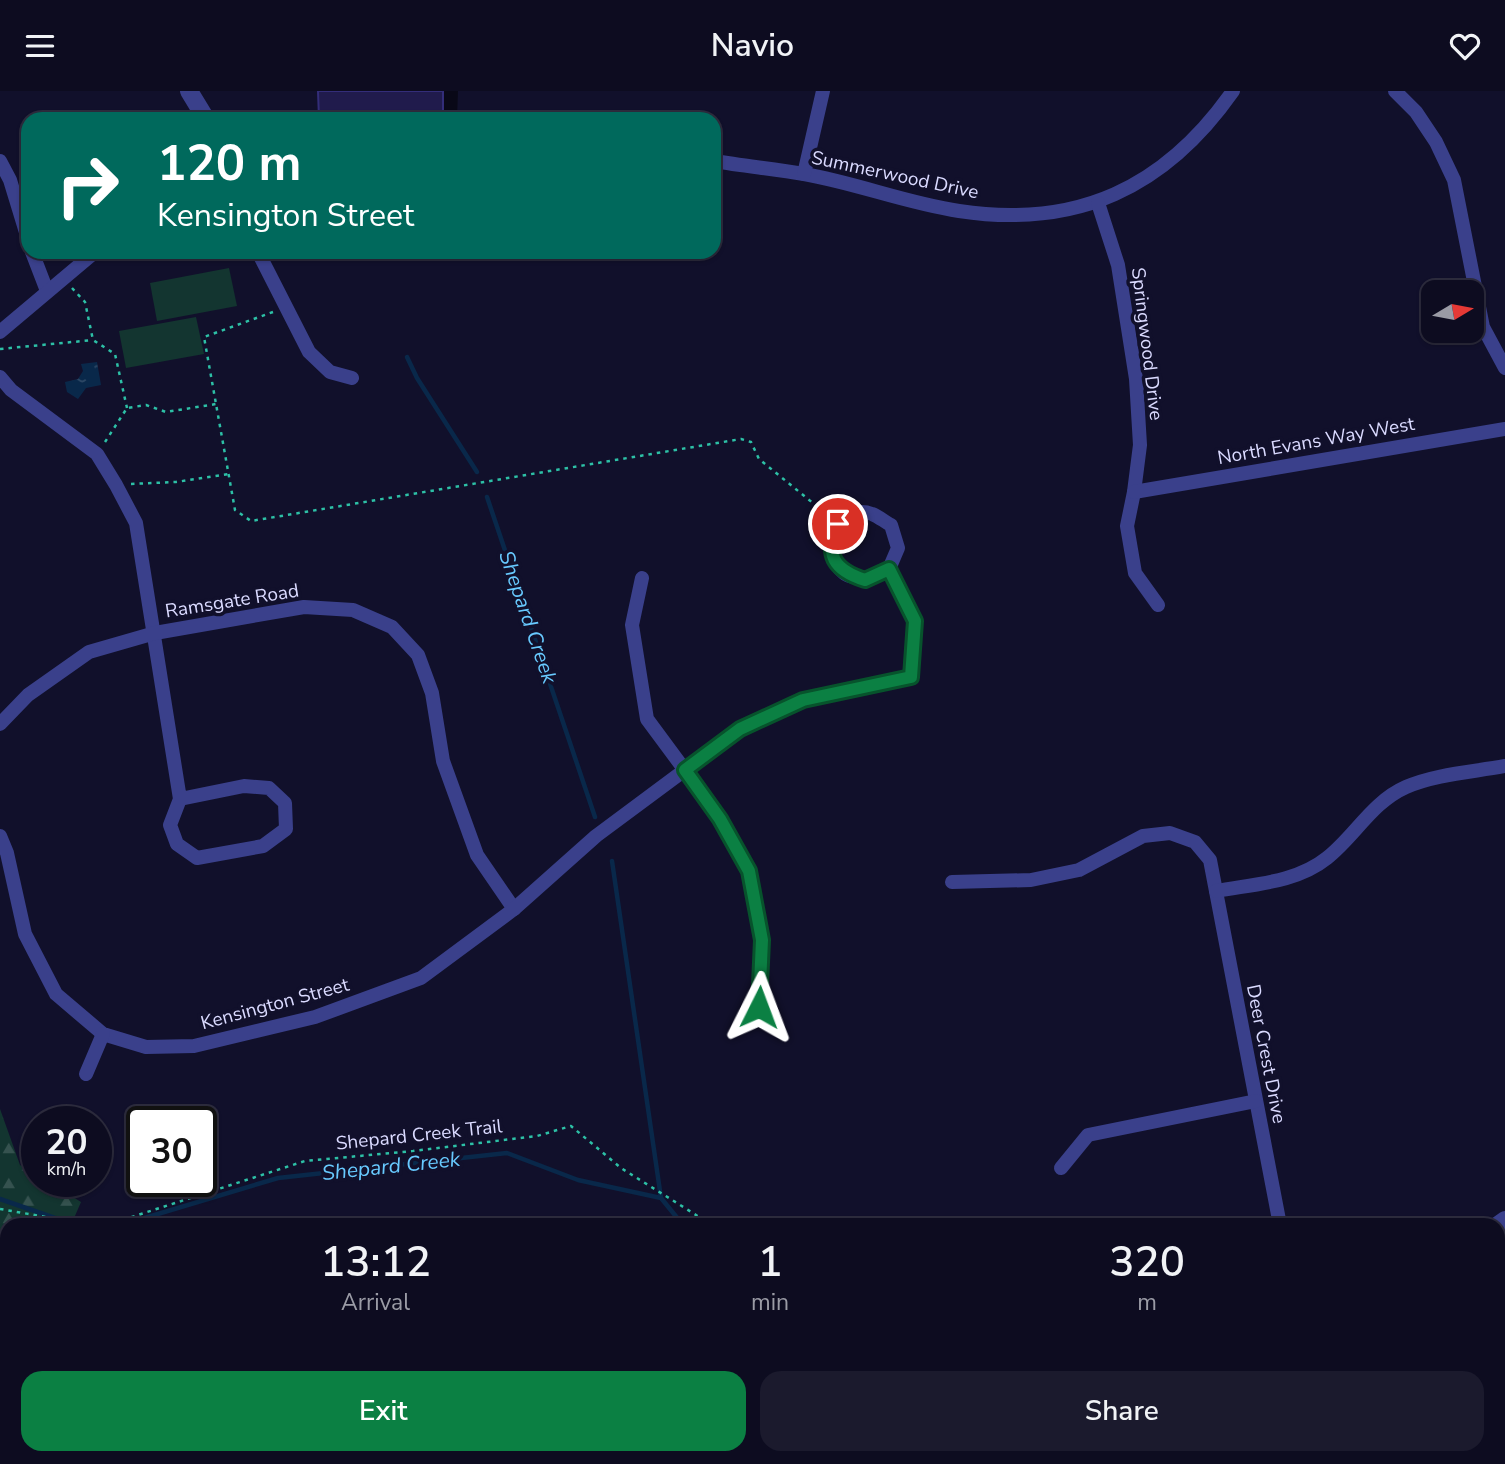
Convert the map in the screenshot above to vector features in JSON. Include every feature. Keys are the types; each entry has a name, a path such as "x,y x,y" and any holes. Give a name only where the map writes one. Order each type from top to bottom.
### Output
{"street":[{"path":"189,91 202,112"},
{"path":"804,174 823,91"},
{"name":"Summerwood Drive","path":"721,163 804,174 956,211 1001,216 1043,214 1098,203 1139,181 1180,154 1221,109 1233,91"},
{"path":"1395,91 1416,112 1436,142 1454,180 1483,327 1505,368"},
{"path":"0,161 10,180 21,216"},
{"name":"Springwood Drive","path":"1098,203 1118,265 1136,379 1140,445 1127,526 1135,573 1158,605"},
{"path":"35,259 47,291"},
{"path":"0,332 87,259"},
{"path":"262,259 309,352 330,372 352,377"},
{"path":"0,377 11,390 97,454 136,523 180,799 170,825 177,844 197,857 263,846 286,829 285,803 269,787 244,786 180,799"},
{"name":"North Evans Way West","path":"1134,492 1505,429"},
{"path":"869,513 891,525 898,548 889,569 865,580 844,574 832,556 831,540 838,524 851,515 869,513"},
{"name":"Kensington Street","path":"0,836 7,853 25,935 56,994 103,1034 146,1047 194,1046 315,1017 421,978 514,909 596,836 740,729 803,700 911,677 915,621 889,569"},
{"path":"642,578 632,625 647,719 720,819 749,871 762,940 759,1007"},
{"name":"Ramsgate Road","path":"0,724 28,695 89,652 155,633 304,607 353,610 393,627 418,655 432,693 443,761 477,855 514,909"},
{"path":"1216,891 1304,873 1334,853 1382,801 1406,787 1432,779 1505,766"},
{"name":"Deer Crest Drive","path":"952,882 1031,880 1079,870 1143,836 1170,833 1195,842 1210,860 1279,1218"},
{"path":"86,1074 103,1034"},
{"path":"1061,1168 1088,1135 1256,1101"}],"path":[{"path":"63,279 85,302 93,340"},
{"path":"286,307 204,337 235,510 251,521 741,439 751,442 759,459 838,524"},
{"path":"0,349 93,340 116,354 127,408 97,454"},
{"path":"127,408 145,405 166,412 216,404"},
{"path":"116,485 176,482 229,474"},
{"name":"Shepard Creek Trail","path":"129,1218 304,1161 537,1136 571,1126 621,1168 701,1218"},
{"path":"0,1209 52,1218"}],"green space":[{"path":"229,268 237,306 157,321 150,283"},
{"path":"196,317 204,354 126,368 119,331"},
{"path":"0,1109 21,1166 21,1197 73,1197 81,1202 74,1218 0,1218"}],"water":[{"path":"97,362 101,385 86,388 78,399 67,392 65,382 78,379 83,371 81,364"}],"building":[{"path":"318,91 443,91 443,112 319,112"}],"waterway":[{"name":"Shepard Creek","path":"407,357 417,378 477,472"},
{"name":"Shepard Creek","path":"487,497 595,817"},
{"name":"Shepard Creek","path":"612,861 661,1198 677,1218"},
{"name":"Shepard Creek","path":"144,1218 278,1178 507,1153 578,1180 661,1198"},
{"name":"Shepard Creek","path":"0,1199 55,1218"}],"route":[{"path":"759,1007 762,940 749,871 720,819 685,770 740,729 803,700 911,677 915,621 889,569 865,580 844,574 832,556 831,540 838,524"}]}
